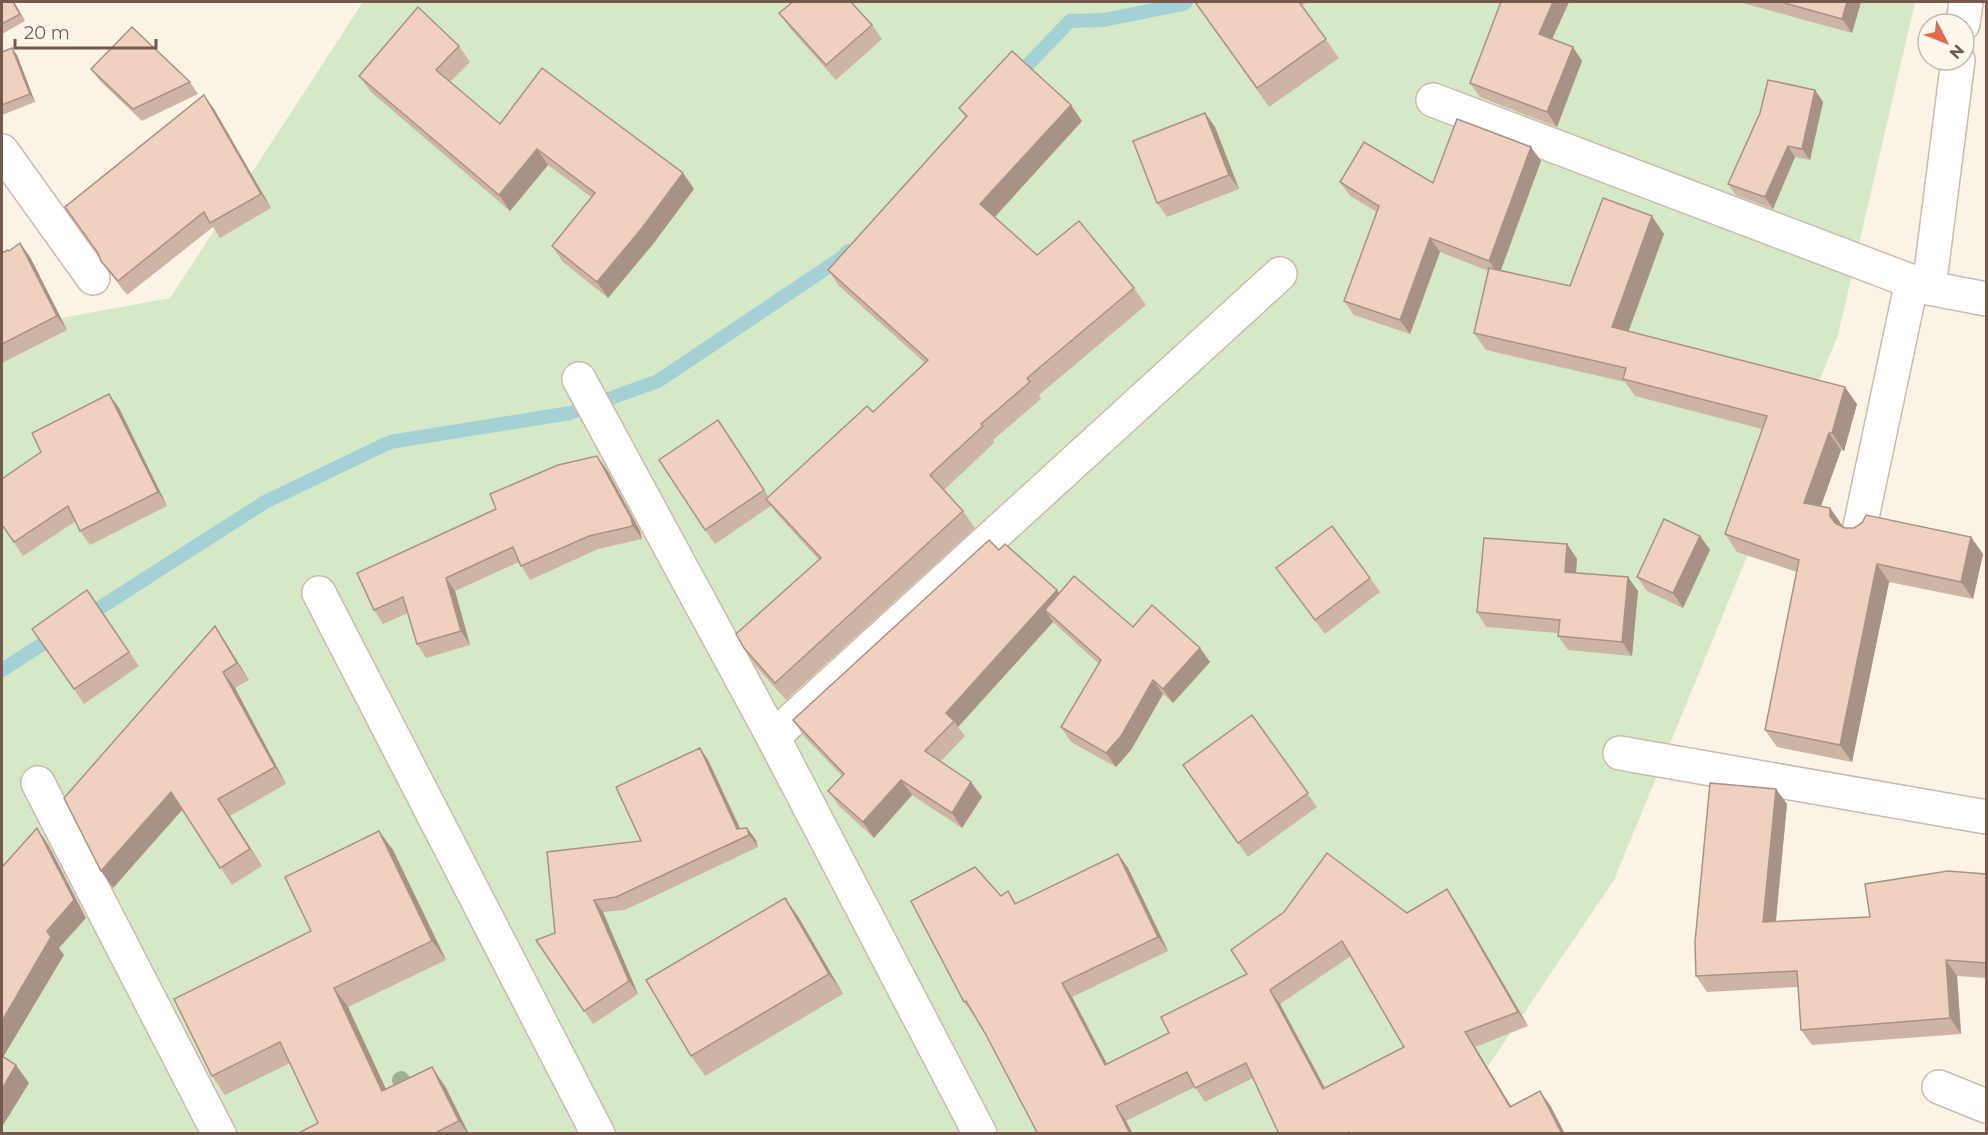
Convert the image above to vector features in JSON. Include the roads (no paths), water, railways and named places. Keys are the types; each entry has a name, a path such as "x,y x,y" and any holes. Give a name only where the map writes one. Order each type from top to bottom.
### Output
{"street":[{"path":"1860,526 1921,284 1956,72"},
{"path":"1433,100 1921,284 1986,299"},
{"path":"2,151 93,278"},
{"path":"773,737 1280,274"},
{"path":"579,379 773,737 980,1134"},
{"path":"319,593 598,1134"},
{"path":"1620,753 1986,817"},
{"path":"38,783 219,1134"},
{"path":"1939,1087 1986,1106"}],"waterway":[{"path":"1016,77 1070,21 1104,20 1186,2"},
{"path":"84,618 265,502 390,442 570,413 658,381 843,257 848,251"},
{"path":"2,670 58,634"}]}
